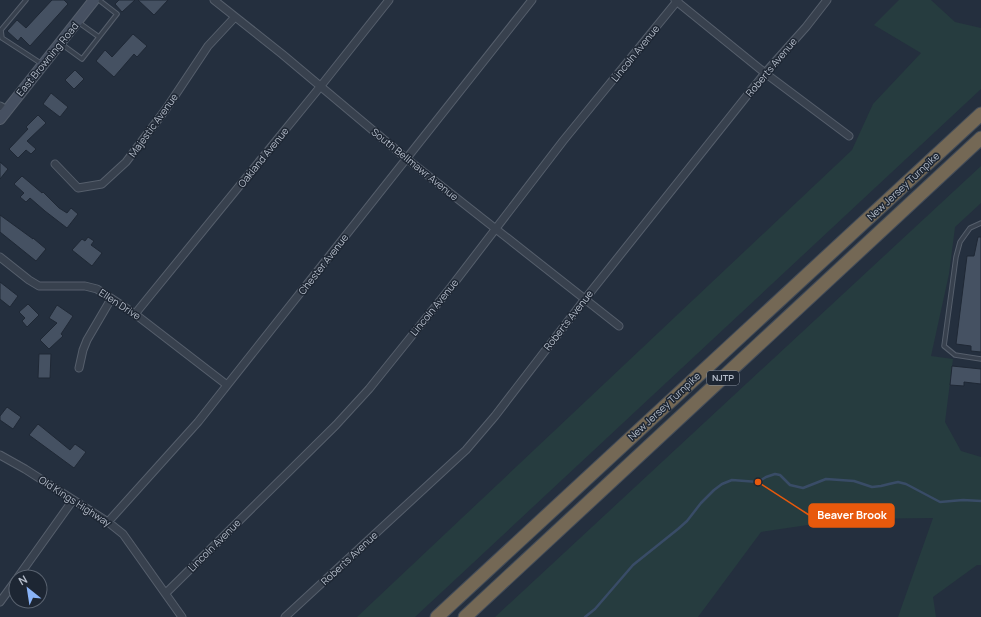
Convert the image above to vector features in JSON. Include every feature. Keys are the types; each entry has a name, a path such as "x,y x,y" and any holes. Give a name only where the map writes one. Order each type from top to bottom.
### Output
{"highway":[{"name":"New Jersey Turnpike","path":"436,617 981,114"},
{"name":"New Jersey Turnpike","path":"465,617 981,138"}],"main road":[{"name":"East Browning Road","path":"0,119 4,108 43,65 93,1"}],"street":[{"name":"South Bellmawr Avenue","path":"214,0 407,159 619,326"},
{"name":"Oakland Avenue","path":"135,314 389,0"},
{"name":"Chester Avenue","path":"108,522 198,422 532,0"},
{"name":"Roberts Avenue","path":"285,617 466,450 495,416 585,299 765,72 806,27 827,0"},
{"path":"676,1 765,72 849,136"},
{"name":"Lincoln Avenue","path":"166,593 336,425 369,389 451,287 563,141 676,1"},
{"name":"Majestic Avenue","path":"55,164 78,188 102,184 126,162 166,109 208,46 235,17"},
{"name":"Ellen Drive","path":"0,257 39,286 85,286 97,289 135,314 227,384"},
{"path":"79,368 87,340 111,299"},
{"name":"Old Kings Highway","path":"0,454 108,522 123,534 182,617"},
{"path":"24,569 73,500"},
{"path":"0,602 8,591"}],"lane":[{"path":"26,0 1,30 2,38 43,65"},
{"path":"60,43 82,59 117,14 93,1"},
{"path":"77,21 99,37"},
{"path":"981,223 970,228 960,242 956,257 944,346 955,355 981,359"}],"green space":[{"path":"899,0 931,0 955,22 981,28 981,89 415,617 357,617 852,150 873,104 921,53 874,25"},
{"path":"981,166 981,203 955,227 949,274 931,356 953,359 945,422 961,451 981,457 981,565 977,565 933,597 936,617 898,617 933,518 848,519 761,532 698,617 495,617"}],"building":[{"path":"52,0 64,0 68,4 30,46 21,37 18,41 7,31 17,20 26,28"},
{"path":"119,0 135,0 122,12 115,4"},
{"path":"138,0 168,0 154,15"},
{"path":"133,34 147,46 137,57 134,54 114,77 96,61 105,50 112,57"},
{"path":"75,70 84,79 74,89 65,80"},
{"path":"51,93 68,107 60,117 43,104"},
{"path":"38,115 46,123 27,141 36,149 31,154 26,150 18,158 9,149 28,129 26,127"},
{"path":"0,162 8,169 0,179"},
{"path":"22,176 42,193 43,192 59,208 67,213 71,208 78,214 67,228 30,198 26,202 20,197 24,193 14,184"},
{"path":"0,215 46,249 36,261 0,232"},
{"path":"88,237 94,241 91,245 102,253 92,266 72,250 82,239 85,241"},
{"path":"978,237 981,237 981,352 971,351 971,346 956,344 967,256 974,256"},
{"path":"0,282 18,296 10,307 0,299"},
{"path":"28,304 39,315 27,327 22,321 25,318 19,312"},
{"path":"57,305 73,316 61,334 63,336 49,349 40,340 57,323 49,318"},
{"path":"39,354 51,354 50,378 38,378"},
{"path":"952,366 981,369 981,384 964,382 964,386 950,385"},
{"path":"7,407 21,417 13,429 0,420 0,416"},
{"path":"38,424 70,450 75,444 86,452 74,468 29,435"}],"waterway":[{"path":"585,617 595,609 633,565 687,521 701,503 714,490 722,484 732,480 758,482 775,474 780,475 790,485 803,488 826,479 854,481 872,487 898,482 906,484 940,502 963,500 981,501"}],"place":[{"name":"Beaver Brook","path":"758,482"}]}
